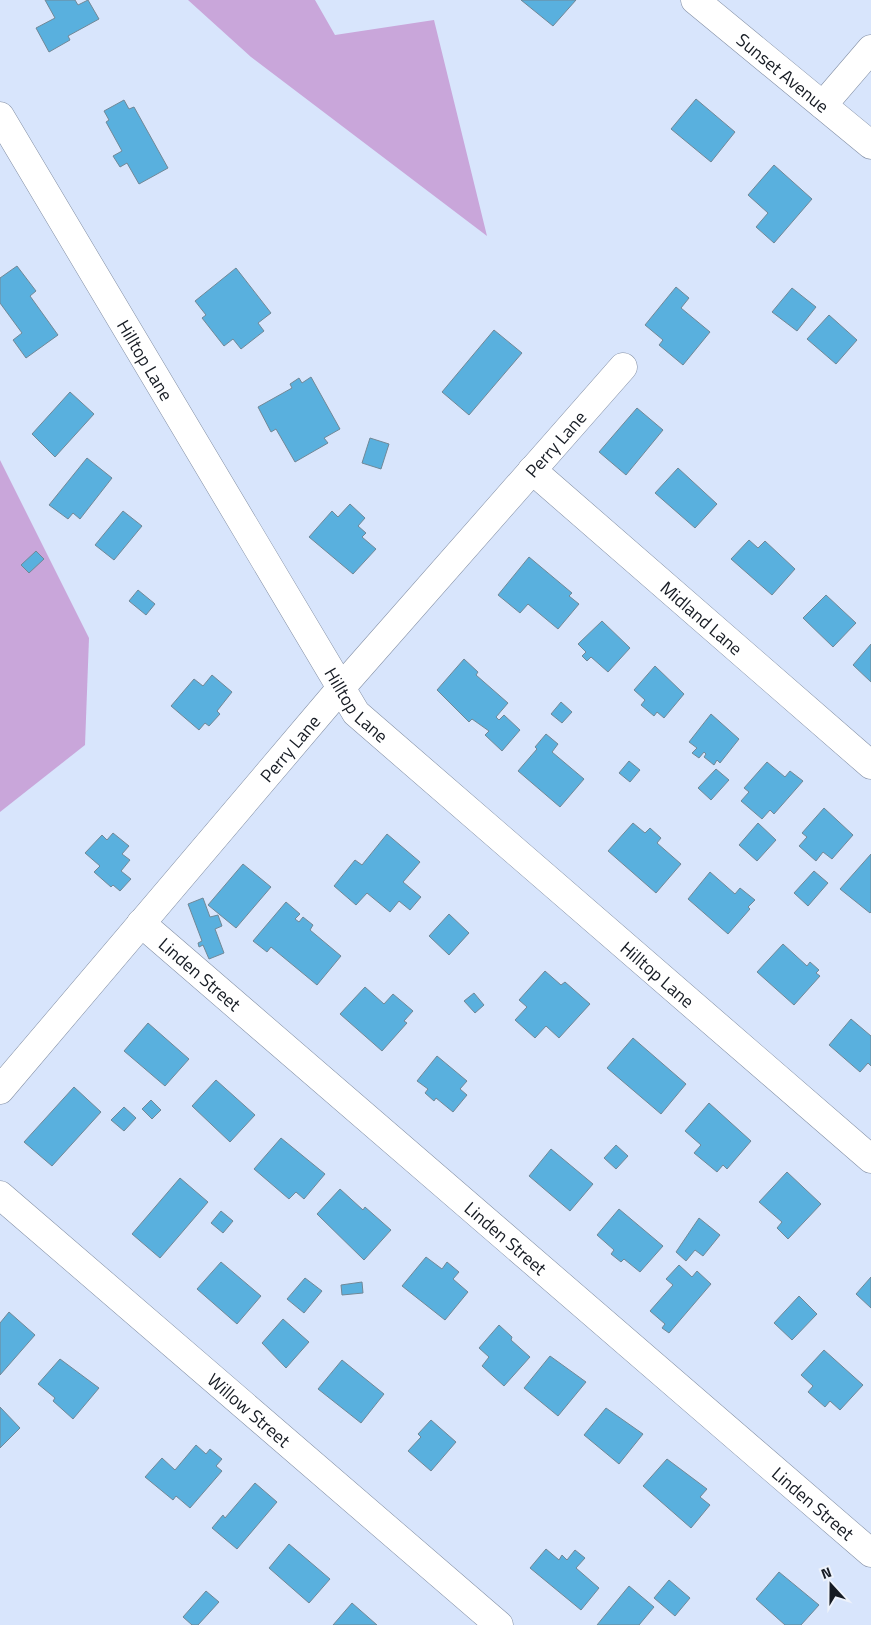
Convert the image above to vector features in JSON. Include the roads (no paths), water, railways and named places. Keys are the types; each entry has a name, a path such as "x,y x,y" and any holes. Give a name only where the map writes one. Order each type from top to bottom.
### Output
{"street":[{"name":"Sunset Avenue","path":"695,0 871,145"},
{"path":"823,105 871,49"},
{"name":"Hilltop Lane","path":"0,116 356,713 871,1159"},
{"name":"Perry Lane","path":"0,1090 340,689 623,367"},
{"name":"Midland Lane","path":"532,470 871,765"},
{"name":"Linden Street","path":"141,923 871,1553"},
{"name":"Willow Street","path":"0,1195 499,1625"}]}
